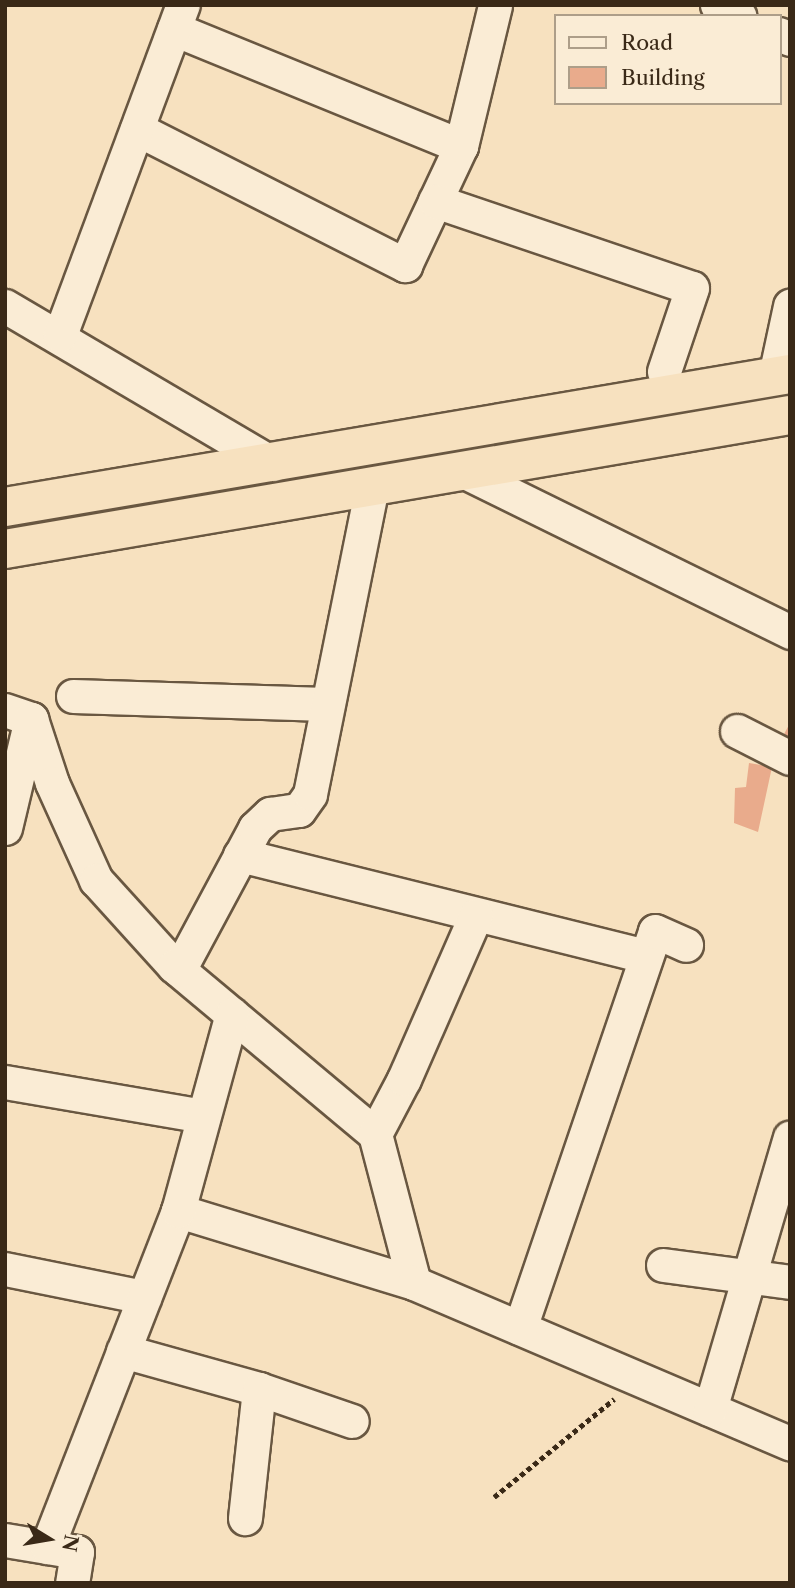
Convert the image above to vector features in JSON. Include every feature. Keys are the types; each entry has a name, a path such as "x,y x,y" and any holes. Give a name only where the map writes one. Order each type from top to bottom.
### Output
{"highway":[{"path":"5,507 274,464 783,375"},
{"path":"5,549 790,415"}],"street":[{"path":"137,129 405,265 461,146 495,5"},
{"path":"717,5 736,14"},
{"path":"60,335 179,17 461,146"},
{"path":"435,201 692,288 664,372"},
{"path":"5,306 60,335 274,464"},
{"path":"783,375 790,306"},
{"path":"461,470 790,632"},
{"path":"179,970 255,828 270,814 299,810 310,794 317,773 326,704 372,487"},
{"path":"73,696 326,704"},
{"path":"5,828 18,715"},
{"path":"18,715 96,880 179,970 375,1134 414,1283"},
{"path":"737,731 790,758"},
{"path":"240,855 645,956"},
{"path":"375,1134 404,1079 476,915"},
{"path":"520,1328 654,931 686,945"},
{"path":"47,1547 178,1211 232,1014"},
{"path":"5,1082 203,1116"},
{"path":"710,1409 790,1138"},
{"path":"178,1211 414,1283 790,1443"},
{"path":"663,1265 790,1282"},
{"path":"5,1269 144,1297"},
{"path":"123,1351 259,1389 352,1421"},
{"path":"245,1518 259,1389"},
{"path":"5,1541 77,1552 72,1583"}],"path":[{"path":"494,1497 640,1379"}],"building":[{"path":"790,723 790,741 782,738"},
{"path":"749,763 772,767 758,832 734,823 735,788 746,787"}]}
